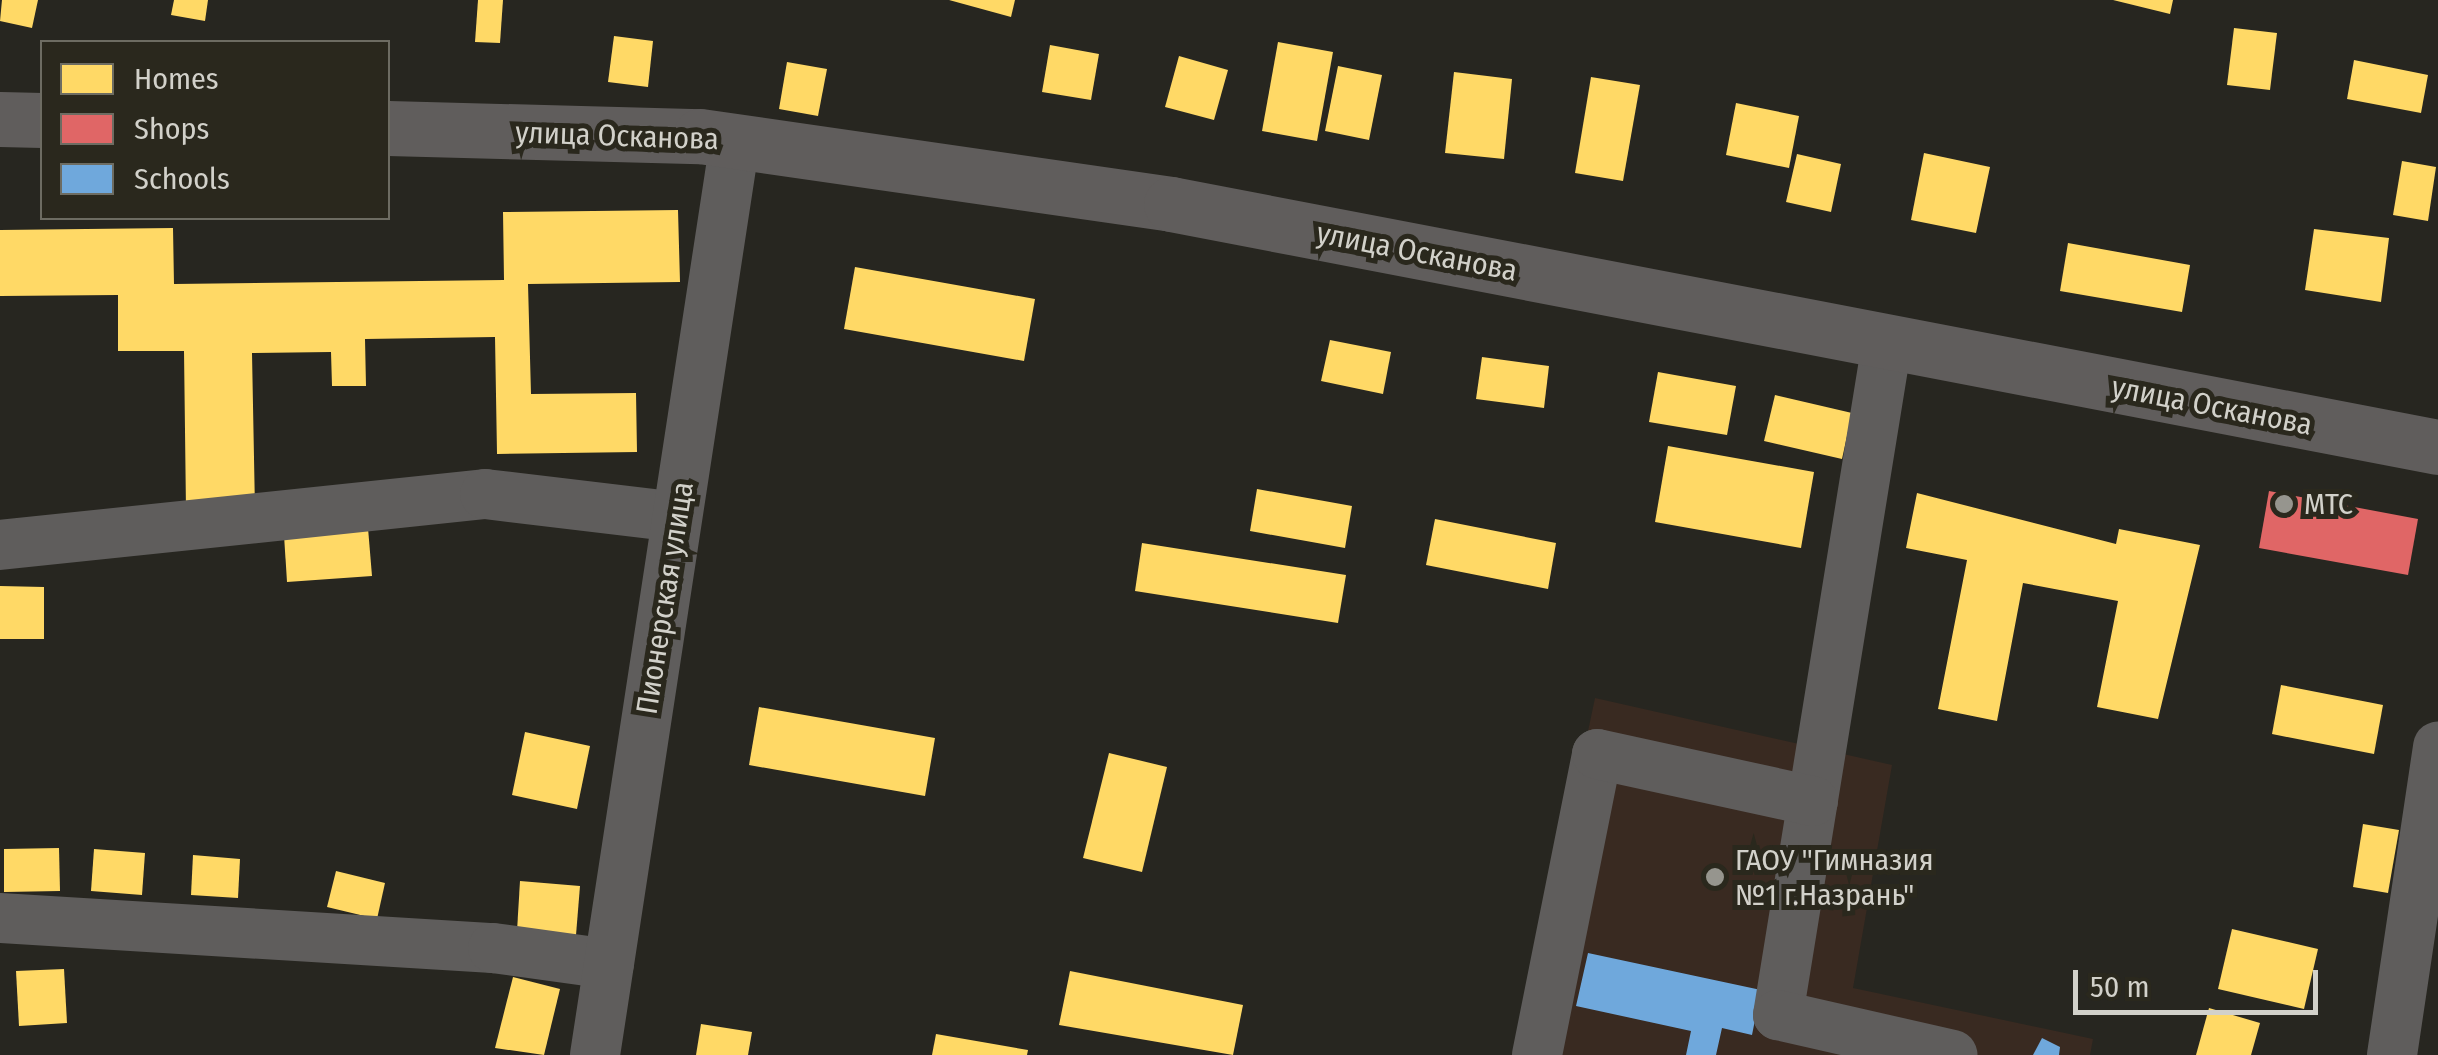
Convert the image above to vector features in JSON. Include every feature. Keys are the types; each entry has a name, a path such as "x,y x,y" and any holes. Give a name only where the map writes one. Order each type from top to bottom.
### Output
{"main road":[{"path":"0,120 40,120"},
{"name":"улица Осканова","path":"390,128 736,141 1170,204 2438,447"}],"street":[{"name":"Пионерская улица","path":"594,1055 736,141"},
{"path":"1887,343 1778,1015 1952,1055"},
{"path":"0,545 485,494 678,518"},
{"path":"2409,1035 2438,746"},
{"path":"1538,1055 1597,754 1813,801"},
{"path":"0,918 493,948 608,964"}],"shaded area":[{"name":"ГАОУ \"Гимназия №1 г.Назрань\"","path":"1595,698 1892,765 1853,988 2093,1039 2090,1055 1520,1055"}],"building: Homes":[{"path":"2,0 38,0 32,28 0,21"},
{"path":"174,0 208,0 205,21 171,15"},
{"path":"478,0 503,0 500,43 475,42"},
{"path":"949,0 1015,0 1011,17"},
{"path":"2113,0 2173,0 2170,14"},
{"path":"2234,28 2277,33 2270,90 2227,85"},
{"path":"614,36 653,41 648,87 608,82"},
{"path":"1278,42 1333,52 1317,141 1262,131"},
{"path":"1050,45 1099,54 1091,100 1042,92"},
{"path":"1179,56 1228,70 1214,120 1165,107"},
{"path":"2354,60 2428,75 2421,113 2347,99"},
{"path":"787,62 827,69 818,116 779,109"},
{"path":"1338,66 1382,75 1369,140 1325,131"},
{"path":"1454,72 1512,79 1504,159 1445,153"},
{"path":"1591,77 1640,85 1623,181 1575,173"},
{"path":"1736,103 1799,116 1789,168 1726,155"},
{"path":"1924,153 1990,167 1976,233 1911,220"},
{"path":"1797,154 1841,164 1831,212 1786,202"},
{"path":"2402,161 2436,167 2428,221 2393,215"},
{"path":"678,210 680,282 528,284 531,394 636,393 637,452 497,454 495,337 365,339 366,386 332,386 331,352 252,353 255,510 186,511 184,351 118,351 118,295 0,296 0,230 173,228 174,284 504,280 503,212"},
{"path":"2314,229 2389,238 2381,302 2305,290"},
{"path":"2068,243 2190,265 2182,312 2060,291"},
{"path":"855,267 1035,299 1024,361 844,329"},
{"path":"1330,340 1391,352 1383,394 1321,381"},
{"path":"1482,357 1549,366 1544,408 1476,399"},
{"path":"1658,372 1736,386 1727,435 1649,422"},
{"path":"1775,395 1852,413 1842,459 1764,441"},
{"path":"1668,446 1814,472 1801,548 1655,522"},
{"path":"1257,489 1352,506 1345,548 1250,531"},
{"path":"1917,493 2116,544 2119,529 2200,545 2158,719 2097,707 2118,601 2023,583 1997,721 1938,709 1967,560 1906,548"},
{"path":"1435,519 1556,543 1548,589 1426,565"},
{"path":"368,528 372,576 287,582 284,535"},
{"path":"1142,543 1346,575 1338,623 1135,591"},
{"path":"0,586 44,587 44,639 0,639"},
{"path":"2281,685 2383,705 2374,754 2272,734"},
{"path":"759,707 935,738 925,796 749,765"},
{"path":"525,732 590,746 577,809 512,795"},
{"path":"1109,753 1167,767 1142,872 1083,858"},
{"path":"2363,824 2399,830 2388,893 2353,887"},
{"path":"59,848 60,891 4,892 4,849"},
{"path":"94,849 145,853 142,895 91,891"},
{"path":"193,855 240,859 238,898 191,895"},
{"path":"336,871 385,883 377,919 327,907"},
{"path":"520,881 580,886 576,935 517,931"},
{"path":"2232,929 2318,949 2304,1009 2218,989"},
{"path":"64,969 67,1023 19,1026 16,971"},
{"path":"1070,971 1243,1005 1233,1055 1059,1025"},
{"path":"513,977 560,989 544,1055 495,1048"},
{"path":"2209,1008 2260,1023 2251,1055 2196,1055"},
{"path":"701,1024 752,1032 748,1055 696,1055"},
{"path":"936,1034 1028,1050 1027,1055 932,1055"}],"building: Shops":[{"path":"2269,491 2418,519 2408,575 2259,548"}],"building: Schools":[{"path":"1588,953 1761,990 1752,1035 1722,1028 1716,1055 1686,1055 1691,1031 1576,1006"},
{"path":"2042,1038 2060,1047 2059,1055 2033,1055"}],"place":[{"name":"МТС","path":"2284,504"},
{"name":"ГАОУ \"Гимназия №1 г.Назрань\"","path":"1715,877"}]}
